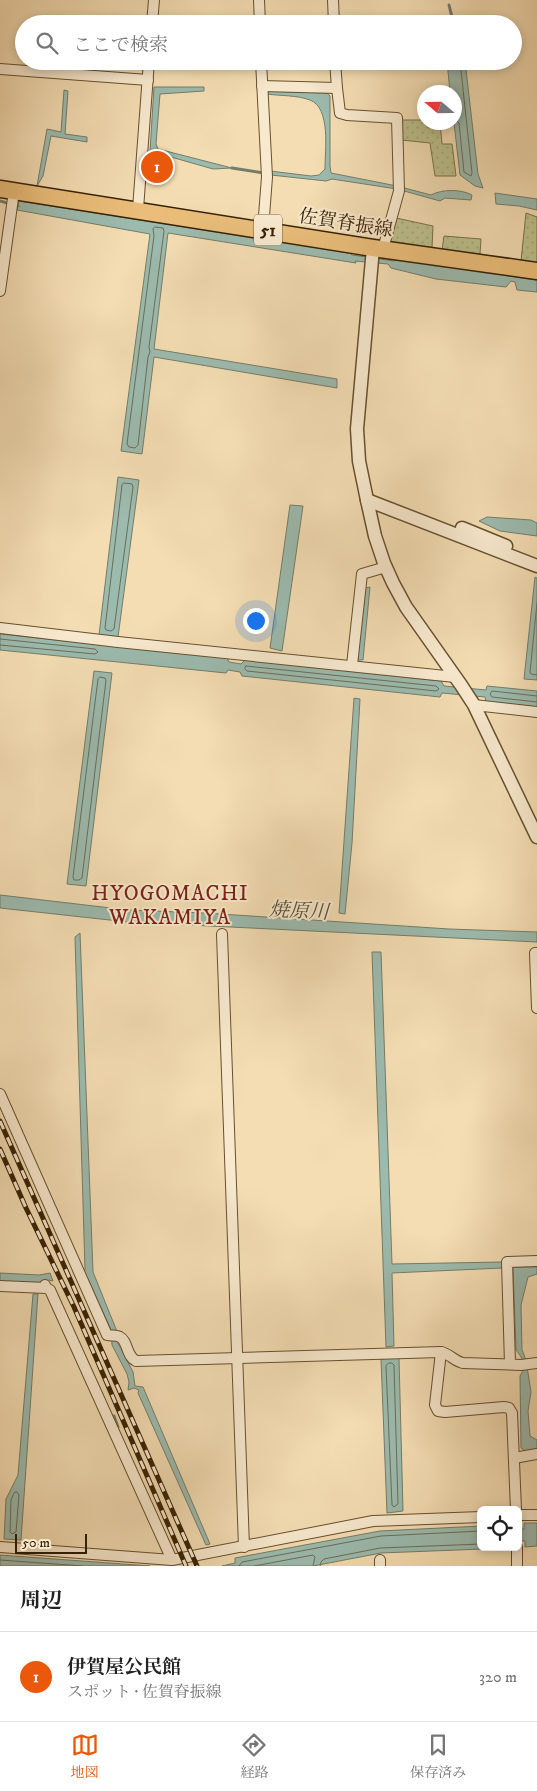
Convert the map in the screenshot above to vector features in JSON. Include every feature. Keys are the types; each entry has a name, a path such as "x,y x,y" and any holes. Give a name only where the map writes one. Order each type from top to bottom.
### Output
{"main road":[{"name":"佐賀脊振線","path":"9,192 263,229 375,255 537,271"}],"street":[{"path":"153,15 154,0"},
{"path":"259,0 260,15"},
{"path":"333,0 334,15"},
{"path":"0,69 148,80"},
{"path":"138,210 149,70"},
{"path":"263,229 267,173 267,86 264,70"},
{"path":"336,70 340,113 397,118 399,188 375,255 357,428 358,461 375,536 386,567 406,607 471,701 537,837"},
{"path":"267,86 337,88"},
{"path":"0,291 10,210 9,192"},
{"path":"366,500 386,502 486,537 537,560"},
{"path":"366,500 537,566"},
{"path":"352,665 362,574 386,567"},
{"path":"0,628 118,642 352,665 458,681"},
{"path":"471,701 537,712"},
{"path":"222,934 244,1547"},
{"path":"537,953 535,953 537,1008"},
{"path":"0,1094 107,1336 115,1336 122,1339 131,1359 136,1362 441,1352 446,1353 458,1362 529,1364"},
{"path":"510,1364 508,1262 537,1261"},
{"path":"0,1286 45,1286 50,1290 172,1560"},
{"path":"441,1352 435,1405 438,1411 504,1407 509,1408 512,1413 516,1506"},
{"path":"514,1458 537,1454"},
{"path":"522,1515 537,1515"},
{"path":"0,1547 172,1560 373,1521 477,1517"},
{"path":"517,1551 517,1566"}],"green space":[{"path":"402,120 417,120 417,130 441,130 442,144 452,144 456,176 435,176 430,143 402,140"},
{"path":"526,213 537,217 537,263 521,261"},
{"path":"396,218 433,226 432,248 390,242"},
{"path":"444,236 481,239 480,254 442,250"}],"water":[{"path":"448,70 466,70 478,174 483,188 475,186 460,175 455,130 462,130 462,85 449,85"},
{"path":"154,87 204,87 204,91 160,94 156,144 158,149 232,168 213,169 150,151"},
{"path":"64,90 68,91 65,134 87,137 87,142 51,136 43,176 37,186 47,129 61,132"},
{"path":"266,91 327,93 330,96 331,173 431,195 446,191 457,191 472,195 471,200 445,198 440,201 397,189 332,179 326,181 271,175 270,171 311,176 319,175 325,169 326,141 324,120 317,104 305,98 267,94"},
{"path":"495,193 537,199 537,210 496,204"},
{"path":"19,201 350,253 352,255 394,261 396,259 537,280 537,292 517,290 515,282 511,281 506,287 436,279 391,268 388,264 355,261 356,263 168,233 154,349 337,379 337,388 154,357 142,454 121,451 150,234 17,210"},
{"path":"118,477 139,480 118,637 99,635"},
{"path":"290,505 303,506 282,651 270,648"},
{"path":"487,517 531,520 537,523 537,536 500,531 479,521"},
{"path":"535,577 537,578 537,680 524,679"},
{"path":"370,587 363,660 357,660 365,588"},
{"path":"0,634 227,658 229,662 241,664 245,660 441,681 444,686 486,690 487,686 537,691 537,707 486,702 485,697 442,693 440,697 242,676 240,672 228,670 226,673 0,650"},
{"path":"94,671 112,673 86,886 67,884"},
{"path":"354,698 360,699 352,843 345,914 339,913"},
{"path":"0,895 128,910 205,913 449,929 537,932 537,942 128,922 0,908"},
{"path":"80,933 93,1272 116,1329 118,1343 133,1372 135,1386 143,1387 210,1544 206,1545 138,1393 139,1390 134,1388 128,1390 127,1374 112,1345 111,1330 87,1277 76,1278 73,1272 85,1270 75,937"},
{"path":"372,952 381,952 392,1264 502,1262 502,1268 392,1273 394,1346 386,1347"},
{"path":"513,1267 537,1267 537,1274 528,1277 521,1305 522,1350 526,1360 531,1392 528,1411 530,1436 537,1440 537,1450 527,1452 521,1448 520,1376 524,1365 516,1350"},
{"path":"0,1273 39,1275 50,1273 53,1281 48,1280 41,1283 0,1282"},
{"path":"33,1294 38,1294 21,1540 4,1539 6,1499 18,1475"},
{"path":"399,1358 403,1511 387,1513 381,1359"},
{"path":"524,1523 537,1523 537,1546 525,1547 525,1541 522,1541 522,1529 524,1529"},
{"path":"477,1526 477,1549 381,1553 313,1566 222,1566 235,1563 235,1558 380,1531"},
{"path":"0,1555 150,1566 0,1566"}],"waterway":[{"path":"449,5 452,15"},
{"path":"232,168 264,173"},
{"path":"0,201 18,206"},
{"path":"114,1416 118,1427"}],"railway":[{"path":"0,1121 197,1566"},
{"path":"0,1149 74,1307 186,1566"}],"place":[{"name":"伊賀屋公民館","path":"157,167"}],"district":[{"name":"HYOGOMACHI WAKAMIYA","path":"170,905"}],"water label":[{"name":"焼原川","path":"299,910"}]}
